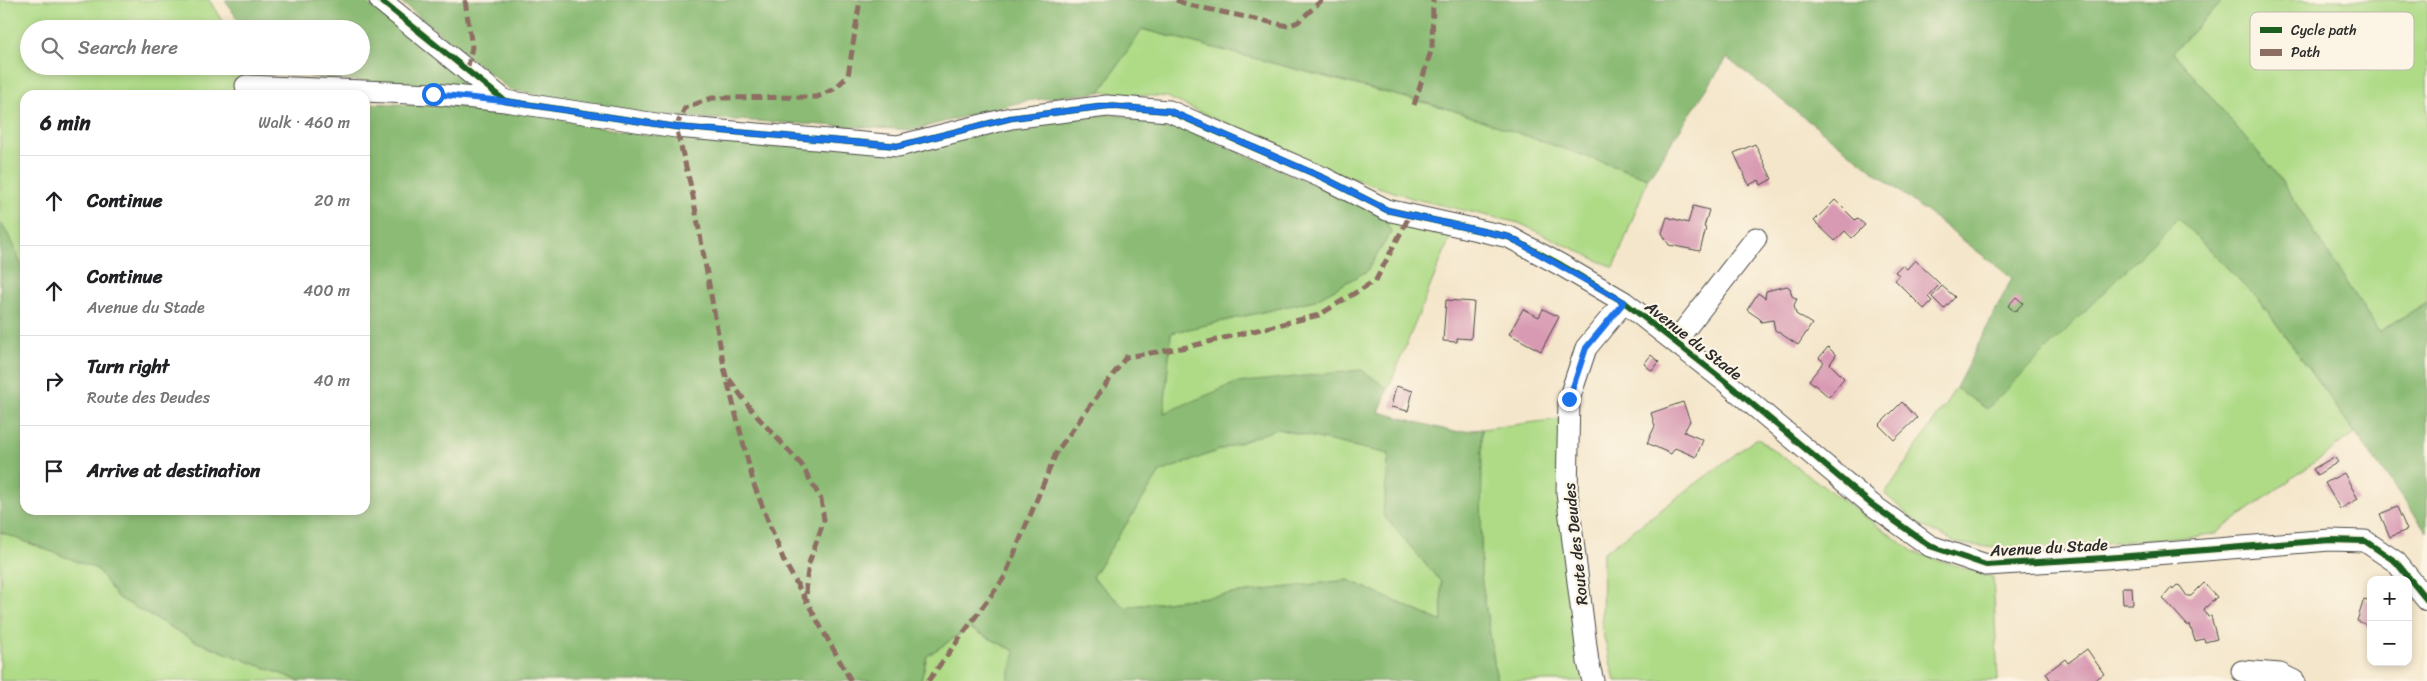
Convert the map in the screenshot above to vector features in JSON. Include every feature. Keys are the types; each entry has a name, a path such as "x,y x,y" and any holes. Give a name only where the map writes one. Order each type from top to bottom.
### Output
{"street":[{"path":"380,0 504,101"},
{"name":"Avenue du Stade","path":"246,86 340,90"},
{"name":"Avenue du Stade","path":"370,91 433,94 504,101 676,127 898,146 1011,118 1107,106 1170,111 1324,178 1387,210 1509,237 1624,302 1726,382 1871,504 1930,546 1986,565 2105,558 2330,540 2365,541 2396,562 2427,600"},
{"path":"1675,342 1756,238"},
{"name":"Route des Deudes","path":"1593,681 1588,662 1567,493 1569,399 1586,348 1624,302"},
{"path":"2242,672 2280,674 2294,681"}],"green space":[{"path":"0,0 209,0 221,20 20,20 20,75 242,75 241,76 246,86 240,90 20,90 20,262 12,241 0,222"},
{"path":"225,0 363,0 483,92 311,77 308,75 370,75 370,20 238,20"},
{"path":"399,0 2223,0 2173,52 2278,176 2379,332 2427,302 2427,532 2260,301 2178,218 1987,409 1956,388 2012,278 1727,58 1648,178 1449,109 1142,29 1100,92 1025,101 912,130 647,115 510,90"},
{"path":"2223,0 2427,0 2427,302 2379,332 2278,176 2173,52"},
{"path":"1141,29 1449,109 1648,178 1614,268 1519,223 1415,199 1330,171 1167,97 1100,92"},
{"path":"370,103 501,108 636,134 805,147 1017,126 1107,114 1169,122 1383,214 1391,232 1367,271 1315,300 1171,333 1164,413 1236,383 1362,370 1388,389 1379,412 1454,432 1482,429 1481,576 1497,681 1008,681 1015,651 969,628 927,656 921,681 300,681 197,642 117,597 97,569 0,532 0,222 12,241 20,262 20,515 370,515","holes":["1277,429 1389,454 1383,515 1441,582 1442,622 1348,580 1124,607 1092,577 1160,472"]},
{"path":"1383,214 1450,238 1388,389 1361,370 1164,413 1171,333 1315,300 1367,271 1391,232"},
{"path":"2178,218 2260,301 2355,433 2215,534 2016,550 1960,544 1920,525 1885,494 1956,388 1987,409"},
{"path":"1559,419 1583,681 1497,681 1481,576 1482,429"},
{"path":"1277,429 1389,454 1384,515 1441,582 1442,622 1348,580 1124,607 1092,577 1160,472"},
{"path":"1757,438 1914,552 1993,577 1998,681 1615,681 1602,629 1603,553"},
{"path":"0,532 97,569 117,597 197,642 300,681 0,681"},
{"path":"969,628 1015,651 1008,681 921,681 927,656"}],"building":[{"path":"1755,144 1772,179 1761,185 1759,180 1749,185 1734,153"},
{"path":"1835,200 1855,220 1857,218 1865,225 1852,238 1845,231 1835,241 1814,221"},
{"path":"1693,206 1709,210 1700,251 1669,245 1662,233 1667,217 1688,223"},
{"path":"1915,260 1940,284 1928,297 1932,301 1924,309 1895,280 1899,275 1895,272 1902,265 1907,269"},
{"path":"1787,286 1790,288 1792,296 1797,299 1794,305 1796,314 1812,324 1798,345 1775,330 1773,320 1761,322 1760,319 1747,310 1758,293 1765,298 1766,291"},
{"path":"1942,286 1955,297 1944,309 1932,297"},
{"path":"2016,297 2023,303 2015,312 2008,306"},
{"path":"1446,300 1474,302 1471,339 1457,338 1457,342 1443,341"},
{"path":"1523,309 1539,317 1543,309 1559,317 1541,351 1509,334"},
{"path":"1828,347 1836,355 1830,364 1844,378 1829,397 1809,380 1824,362 1819,358"},
{"path":"1651,355 1659,362 1652,371 1644,364"},
{"path":"1396,386 1413,391 1408,411 1391,407"},
{"path":"1683,402 1690,421 1684,432 1703,440 1696,457 1675,448 1671,454 1647,443 1655,426 1651,413"},
{"path":"1902,402 1917,418 1894,440 1879,425"},
{"path":"2334,457 2338,462 2317,475 2313,469"},
{"path":"2344,473 2358,499 2340,509 2325,483"},
{"path":"2397,507 2407,530 2390,537 2380,514"},
{"path":"2204,583 2217,597 2204,609 2208,617 2211,616 2217,639 2205,642 2204,639 2195,641 2190,625 2187,625 2163,598 2172,587 2173,589 2177,585 2180,586 2187,596 2191,596"},
{"path":"2122,587 2132,587 2133,604 2123,604"},
{"path":"2364,599 2367,600 2367,627 2365,624 2357,621"},
{"path":"2087,649 2104,674 2093,681 2051,681 2046,673 2065,659 2068,663"}],"marked path":[{"path":"465,0 472,47 467,71"},
{"path":"851,681 784,561 754,485 725,372 692,191 676,127 685,108 712,98 817,97 834,89 848,76 860,0"},
{"path":"1176,0 1189,5 1288,26 1298,22 1322,0"},
{"path":"1414,105 1432,48 1433,0"},
{"path":"928,681 1004,578 1057,451 1126,357 1187,347 1319,315 1376,280 1410,215"},
{"path":"729,379 753,412 801,464 821,499 824,520 809,563 806,585 807,602"}],"cycle path":[{"path":"380,0 505,101 676,127 898,146 1011,118 1107,106 1169,111 1324,178 1387,210 1509,237 1561,265 1624,302 1726,382 1871,504 1930,546 1986,565 2105,558 2330,540 2365,541 2396,562 2427,600"}],"route":[{"path":"433,94 504,101 676,127 898,146 1011,118 1107,106 1170,111 1324,178 1387,210 1509,237 1624,302 1586,348 1569,399"}]}
